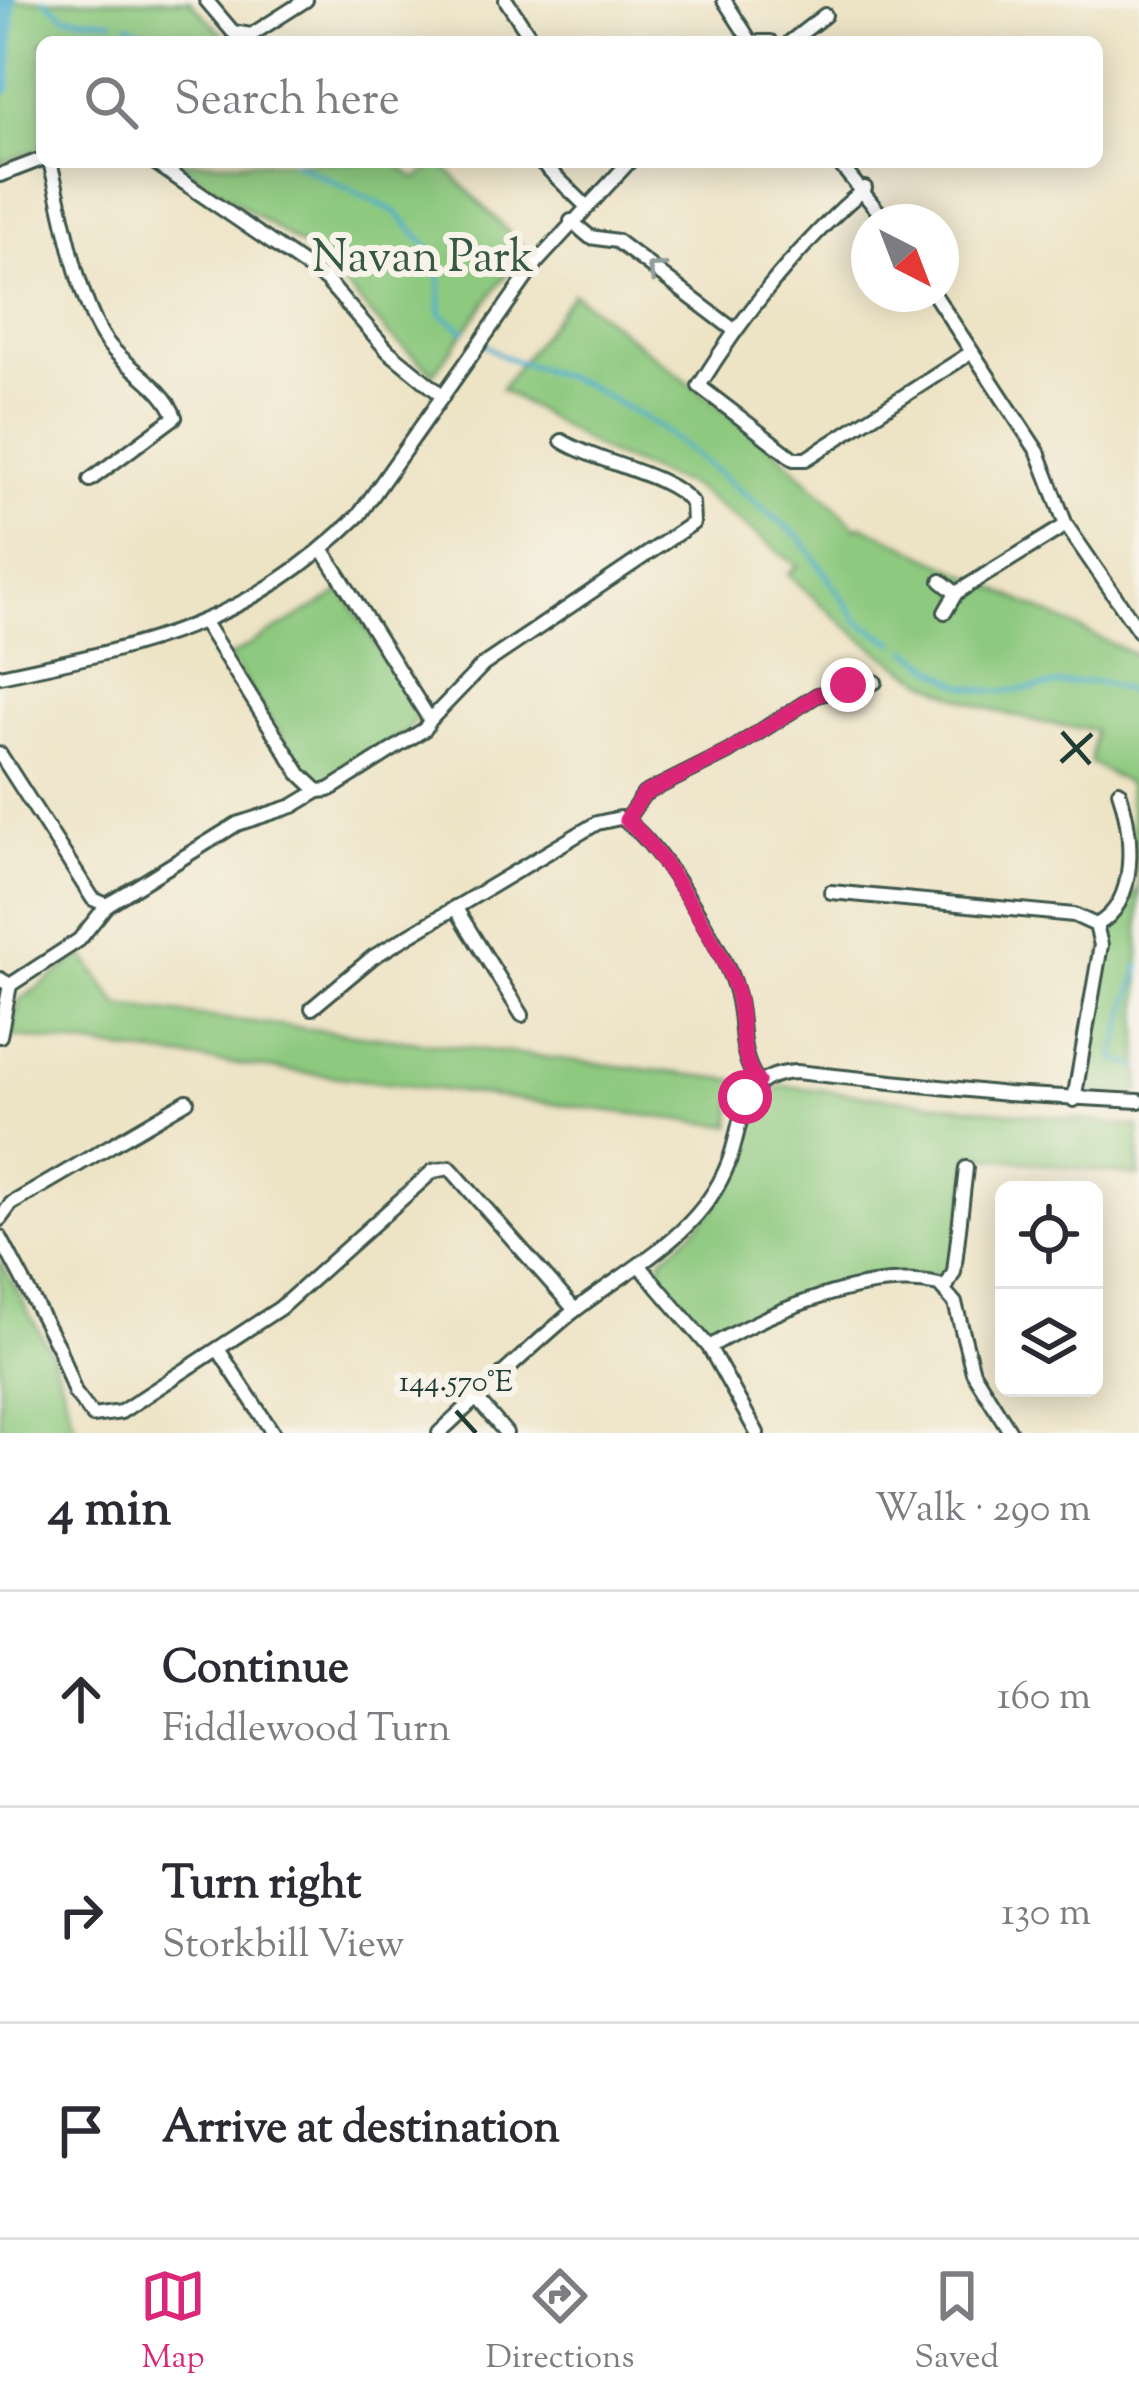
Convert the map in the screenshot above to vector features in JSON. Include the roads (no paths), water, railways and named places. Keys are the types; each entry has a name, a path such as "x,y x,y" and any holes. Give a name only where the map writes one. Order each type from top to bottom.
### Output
{"street":[{"path":"206,0 233,32 244,36"},
{"path":"257,36 306,0"},
{"path":"506,0 530,36"},
{"path":"724,0 749,36"},
{"path":"798,36 826,15"},
{"path":"0,175 36,163"},
{"path":"48,168 93,318 108,344 170,403 175,417 90,480"},
{"path":"163,168 326,280 388,351 443,396"},
{"path":"547,168 585,205"},
{"path":"0,676 147,645 205,624 323,550 359,515 463,364 571,221 623,168"},
{"path":"844,168 875,204"},
{"path":"865,188 812,235 734,331 699,386 794,459 806,459 972,352"},
{"path":"571,221 590,237 617,241 734,331"},
{"path":"946,312 1038,452 1066,525 1139,631"},
{"path":"0,1036 5,982 79,940 107,905 237,824 329,790 425,729 483,665 693,523 692,503 675,488 586,456 562,441"},
{"path":"945,612 956,593 1066,525"},
{"path":"323,550 430,720"},
{"path":"941,581 956,593"},
{"path":"205,624 300,774 318,791"},
{"path":"626,820 644,794 728,752 817,695 875,682"},
{"path":"0,754 93,899 107,905"},
{"path":"1096,925 1120,910 1133,879 1133,845 1119,790"},
{"path":"312,1008 374,957 455,907 605,819 626,820 653,849 726,962 740,1009 744,1059 758,1082"},
{"path":"831,892 1074,915 1096,925"},
{"path":"455,907 522,1015"},
{"path":"1074,1100 1101,945 1096,925"},
{"path":"439,1433 575,1310 685,1229 710,1199 733,1151 741,1106 758,1082 796,1072 1074,1100 1139,1100"},
{"path":"0,1219 11,1204 187,1101"},
{"path":"0,1237 59,1349 74,1393 93,1416 121,1412 280,1308 433,1171 450,1168 575,1310"},
{"path":"945,1289 954,1272 966,1168"},
{"path":"639,1265 709,1347 757,1433"},
{"path":"709,1347 775,1310 880,1285 932,1283 945,1289 955,1304 973,1372 1011,1433"},
{"path":"218,1349 273,1433"},
{"path":"476,1398 506,1433"}],"waterway":[{"path":"0,85 4,0"},
{"path":"45,0 65,16 113,21"},
{"path":"128,24 149,36"},
{"path":"305,168 396,212 439,259 441,314 465,331"},
{"path":"482,342 502,356 585,384 659,427 800,537 859,622 895,643"},
{"path":"908,650 970,688 1002,691 1103,683 1139,699"},
{"path":"1139,966 1114,1058 1139,1068"}],"park label":[{"name":"Navan Park","path":"423,255"}]}
